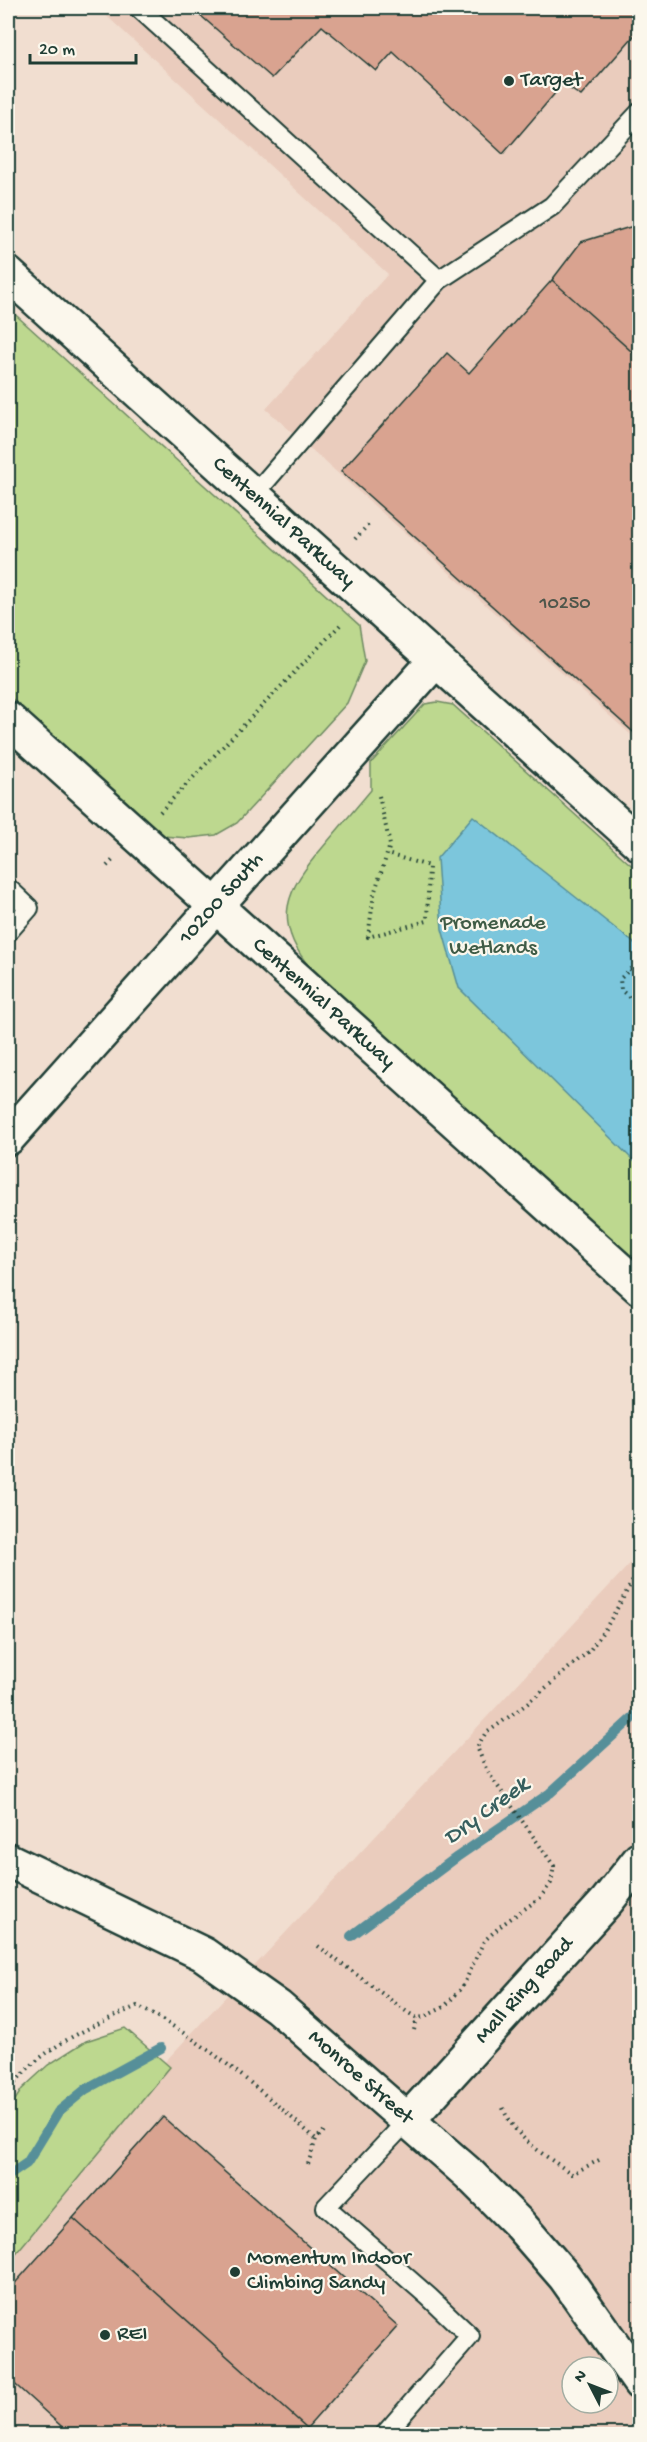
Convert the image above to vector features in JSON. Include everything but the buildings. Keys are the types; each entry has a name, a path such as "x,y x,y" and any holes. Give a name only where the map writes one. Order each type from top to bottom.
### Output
{"street":[{"name":"Centennial Parkway","path":"8,274 639,844"},
{"name":"10200 South","path":"8,1138 436,660"},
{"name":"Centennial Parkway","path":"8,719 639,1288"},
{"name":"Mall Ring Road","path":"408,2120 607,1901 639,1859"},
{"name":"Monroe Street","path":"8,1860 203,1954 278,2007 469,2174 519,2224 565,2277 639,2383"}],"lane":[{"path":"139,8 439,280"},
{"path":"253,496 439,280 552,206 639,112"},
{"path":"8,888 29,908 8,932"},
{"path":"385,2434 470,2336 326,2207 408,2120"}],"path":[{"path":"331,567 369,524"},
{"path":"107,866 343,621"},
{"path":"379,796 390,845 387,854 374,894 368,937 427,921 429,866 387,854"},
{"path":"639,978 630,969 620,979 621,990 639,1006"},
{"path":"318,1946 417,2018 424,2017 444,2007 462,1988 484,1941 503,1924 540,1898 551,1883 554,1866 487,1771 477,1747 485,1734 528,1703 590,1650 607,1626 639,1568"},
{"path":"8,2092 30,2064 52,2047 137,2006 166,2020 203,2046 243,2076 316,2139"},
{"path":"414,2030 417,2018"},
{"path":"503,2108 509,2123 520,2137 572,2174 601,2159"},
{"path":"308,2164 316,2139 327,2128"}],"shaded area":[{"path":"98,8 639,8 639,742 266,409 388,274"},
{"path":"639,1554 639,2434 8,2434 8,2230"}],"green space":[{"path":"8,308 359,625 365,661 347,703 237,823 216,835 189,838 162,836 8,695"},
{"name":"Promenade Wetlands","path":"437,702 453,705 639,872 639,1266 311,969 291,936 287,921 292,892 310,863 371,790 371,763 425,704"},
{"path":"125,2028 170,2067 8,2263 8,2111 22,2089 48,2065 86,2041"}],"water":[{"path":"473,816 639,947 639,1166 459,988 442,929 437,858"}],"waterway":[{"name":"Dry Creek","path":"351,1936 457,1857 550,1793 640,1711"},
{"name":"Dry Creek","path":"8,2176 27,2163 58,2112 86,2089 161,2048"}],"place":[{"name":"Target","path":"509,81"},
{"name":"Momentum Indoor Climbing Sandy","path":"235,2272"},
{"name":"REI","path":"105,2335"}]}
